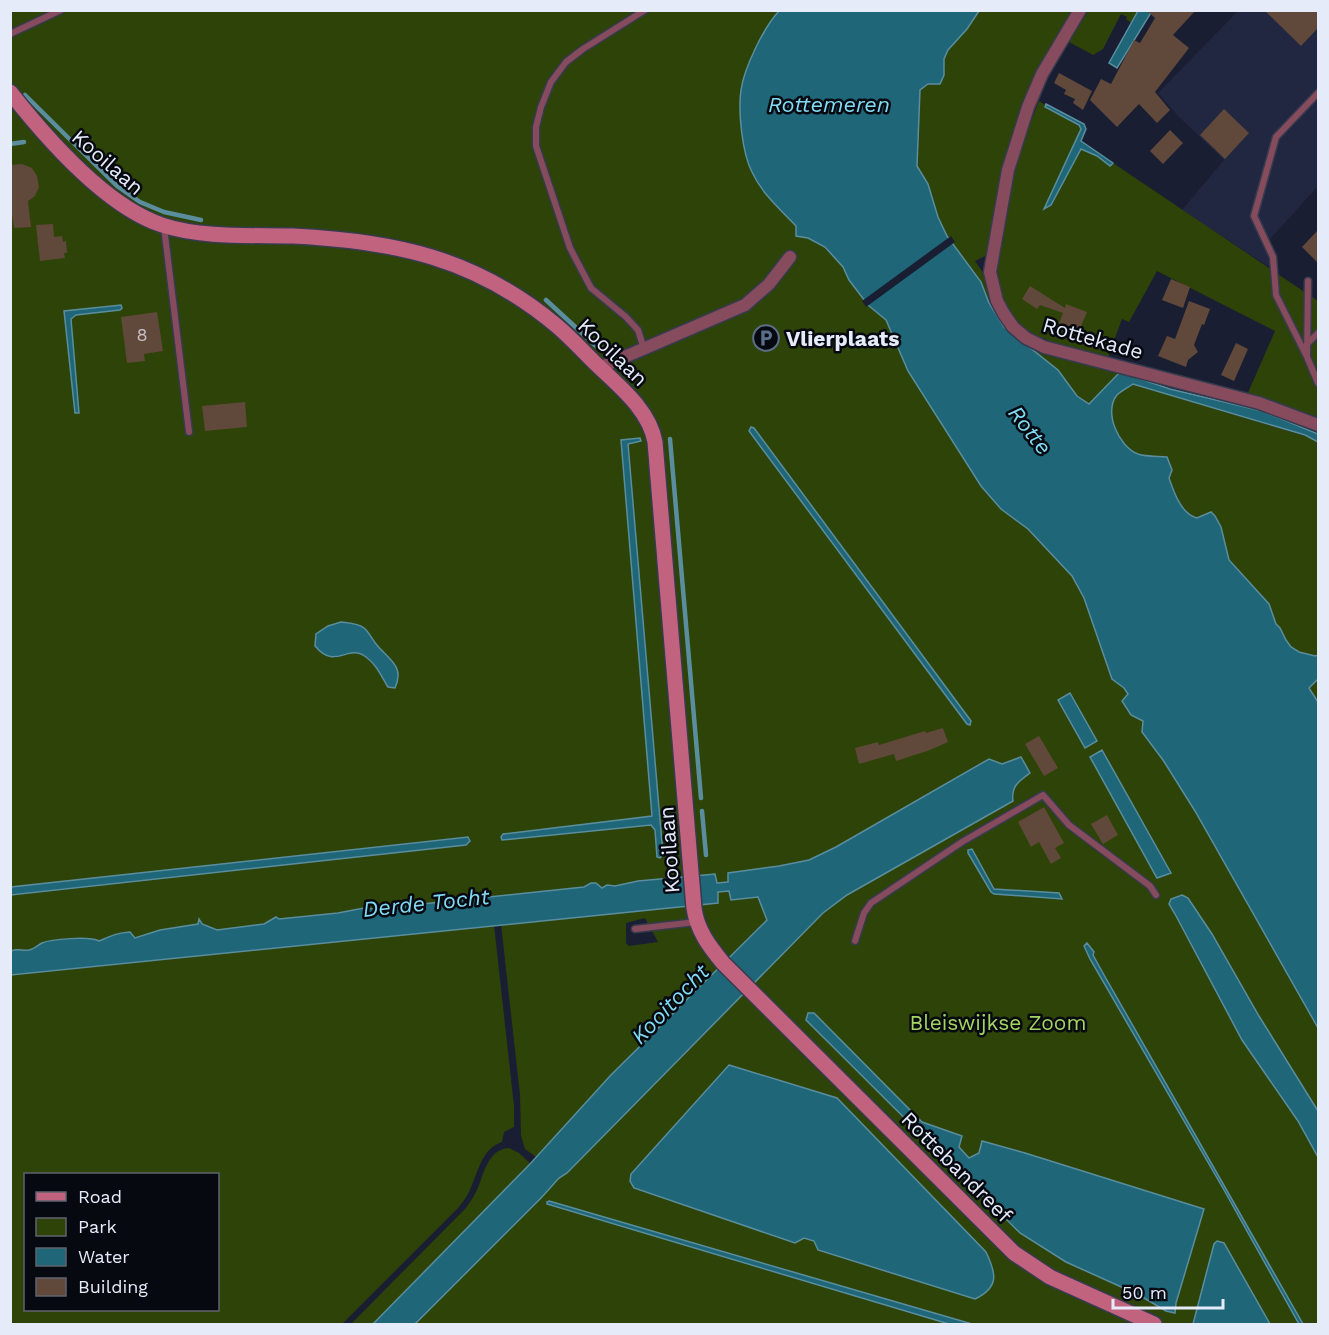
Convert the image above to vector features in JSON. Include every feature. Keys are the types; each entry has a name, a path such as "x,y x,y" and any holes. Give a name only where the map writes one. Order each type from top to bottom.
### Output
{"street":[{"name":"Rottekade","path":"1080,10 1042,74 1028,107 1008,170 990,272 997,301 1004,314 1013,327 1026,338 1044,347 1259,403 1318,425"},
{"name":"Kooilaan","path":"10,92 64,154 102,190 137,215 164,226 219,233 330,238 409,250 436,257 467,269 501,287 557,326 638,406 653,428 655,441 696,915 710,948 757,996"},
{"path":"599,368 745,305 769,284 790,257"},
{"name":"Rottebandreef","path":"757,996 1014,1253 1050,1277 1154,1324"}],"lane":[{"path":"10,34 61,10"},
{"path":"644,350 638,330 591,288 570,248 536,146 536,127 551,82 566,62 645,10"},
{"path":"1318,93 1276,137 1254,216 1273,257 1276,295 1318,383"},
{"path":"164,226 189,432"},
{"path":"1307,357 1308,281"},
{"path":"1307,344 1318,333"},
{"path":"855,941 864,913 871,903 962,842 1043,795 1069,825 1150,886 1156,895"},
{"path":"635,929 696,915"}],"shaded area":[{"path":"1238,11 1318,11 1318,186 1270,239 1269,267 1182,210 1224,160 1177,115 1158,93"}],"green space":[{"name":"Bleiswijkse Zoom","path":"11,11 818,11 1089,561 1318,942 1318,1111 1302,1129 1318,1157 1318,1324 415,1324 539,1201 610,1076 536,1157 525,1149 521,1136 520,1095 501,924 641,911 618,889 607,887 601,889 591,883 584,887 375,909 364,908 279,919 276,917 264,924 217,930 198,924 160,930 134,938 108,937 99,941 79,938 62,939 42,943 29,950 11,951 11,895 466,845 470,843 467,837 11,887","holes":["364,628 377,646 381,677 374,665 358,653 334,658","645,918 658,942 629,946 626,943 626,923"]},
{"path":"979,11 1073,11 1020,112 1000,178 987,255 975,261 982,271 998,313 1045,353 1120,372 1089,404 1077,396 1040,357 1004,327 989,303 981,282 947,236 938,217 928,184 917,167 920,90 945,69 946,53"},
{"path":"1088,11 1138,11 1131,23 1121,14 1103,49 1093,55 1069,42"},
{"path":"1039,101 1046,105 1045,107 1079,125 1081,129 1044,209 1051,205 1081,149 1085,150 1110,166 1113,163 1318,301 1318,419 1247,395 1275,331 1157,271 1129,322 1122,319 1108,357 1074,348 1072,351 1051,345 1045,338 1040,340 1015,323 1002,300 998,259 1000,244 1003,243 1007,207 1015,171"},
{"path":"1133,384 1305,436 1318,442 1318,781 1269,604 1229,560 1221,527 1215,516 1206,514 1202,518 1192,517 1181,505 1169,478 1172,470 1167,457 1139,454 1125,444 1120,437 1113,419 1113,402 1117,395"},
{"path":"494,925 514,1106 514,1127 504,1132 502,1142 489,1150 469,1192 458,1208 342,1324 11,1324 11,975"},
{"path":"509,1148 519,1153 531,1164 373,1324 351,1324 464,1210 471,1201 491,1158 502,1149"}],"water":[{"path":"779,11 979,11 967,29 948,50 944,59 944,75 940,84 928,84 920,90 917,166 928,184 938,217 947,236 981,282 989,303 1004,327 1058,370 1077,396 1089,404 1120,372 1170,389 1262,411 1318,434 1318,442 1305,435 1133,384 1117,395 1113,402 1112,419 1119,437 1138,454 1167,457 1172,470 1169,478 1182,507 1191,516 1197,518 1211,512 1215,516 1221,527 1229,560 1269,604 1276,624 1291,647 1299,652 1318,655 1318,679 1309,688 1318,702 1318,1028 1195,811 1163,760 1142,732 1143,721 1131,715 1122,701 1128,694 1112,679 1084,598 1072,576 1028,529 1001,509 981,486 908,371 886,320 868,305 849,280 843,267 825,247 808,238 796,236 796,226 756,180 743,143 741,90 756,48"},
{"path":"1138,11 1152,11 1117,68 1109,63"},
{"path":"1046,104 1084,124 1086,129 1081,141 1113,163 1110,166 1097,156 1081,149 1051,205 1044,209 1081,129 1079,125 1045,107"},
{"path":"121,305 120,310 76,315 71,319 79,413 75,413 64,311"},
{"path":"751,427 754,428 971,721 970,725 749,431"},
{"path":"640,438 641,441 628,444 663,855 660,858 657,857 655,830 651,825 502,840 503,834 652,816 621,440"},
{"path":"341,622 356,624 364,628 394,664 398,674 395,688 388,687 376,667 366,657 353,653 329,656 315,646 316,634 328,626"},
{"path":"1070,693 1097,741 1085,748 1058,700"},
{"path":"1102,750 1171,873 1157,878 1090,757"},
{"path":"1021,757 1030,773 1019,781 1015,788 1013,801 847,895 823,913 415,1324 373,1324 530,1164 610,1076 767,920 758,897 731,900 729,891 718,892 718,903 11,975 11,951 13,950 29,950 42,943 62,939 79,938 99,941 125,932 130,932 135,938 160,930 198,924 199,919 202,924 217,930 264,924 276,917 279,919 364,908 375,909 584,887 591,883 596,883 602,888 607,885 615,886 638,881 715,874 717,883 728,882 728,873 809,860 836,847 989,759 1002,764"},
{"path":"468,837 470,841 466,845 11,895 11,887"},
{"path":"972,849 994,889 1059,893 1062,899 994,894 968,853 968,850"},
{"path":"1182,895 1188,898 1212,934 1259,1016 1318,1111 1318,1157 1298,1121 1242,1040 1169,904 1171,899"},
{"path":"1087,943 1303,1324 1299,1324 1090,959 1084,946"},
{"path":"808,1013 814,1013 922,1122 962,1136 959,1147 969,1158 979,1153 982,1141 1204,1209 1175,1313 1166,1311 1139,1295 1066,1262 1020,1233 806,1020"},
{"path":"729,1065 837,1098 986,1252 994,1273 989,1290 975,1299 818,1250 814,1241 804,1238 795,1243 634,1188 630,1181 631,1174"},
{"path":"549,1201 972,1324 949,1324 547,1204"},
{"path":"1217,1241 1224,1243 1270,1324 1193,1324 1214,1244"}],"pier":[{"path":"951,236 955,242 866,307 862,301"}],"building":[{"path":"1146,10 1196,10 1173,35 1189,48 1155,92 1170,110 1157,123 1139,104 1117,127 1090,100 1101,79 1111,84 1134,40 1140,43 1155,18"},
{"path":"1264,10 1318,10 1318,28 1301,46"},
{"path":"1059,73 1092,91 1083,110 1073,103 1075,99 1064,94 1066,90 1054,83"},
{"path":"1224,109 1249,133 1225,159 1200,135"},
{"path":"1170,130 1183,143 1163,164 1150,151"},
{"path":"22,164 32,168 37,176 39,187 35,196 28,201 31,227 14,228 10,202 10,165"},
{"path":"53,224 54,237 62,236 63,242 66,241 67,253 64,253 65,258 40,261 36,225"},
{"path":"1318,230 1318,263 1302,247"},
{"path":"1171,279 1190,287 1183,308 1162,300"},
{"path":"1030,286 1065,308 1066,304 1087,312 1079,331 1059,323 1063,313 1040,305 1037,309 1022,299"},
{"path":"1189,301 1210,309 1194,345 1198,352 1188,360 1186,367 1158,356 1167,336 1175,339"},
{"path":"157,312 163,351 144,354 145,361 127,363 121,317"},
{"path":"1236,343 1248,349 1234,381 1221,375"},
{"path":"245,402 247,427 205,431 202,406"},
{"path":"943,728 948,742 930,750 896,761 894,754 859,764 855,748 878,742 879,745"},
{"path":"1039,736 1058,768 1044,776 1025,744"},
{"path":"1044,807 1064,843 1055,848 1061,858 1051,864 1039,842 1031,847 1018,822"},
{"path":"1107,815 1118,835 1103,844 1091,824"}],"waterway":[{"path":"25,95 117,186 140,202 164,212 201,220"},
{"path":"10,144 24,142"},
{"path":"546,300 596,346 610,353"},
{"path":"670,439 701,798"},
{"path":"702,811 706,855"}],"place":[{"name":"Vlierplaats","path":"766,338"}],"water label":[{"name":"Rottemeren","path":"829,104"},
{"name":"Rotte","path":"1030,430"},
{"name":"Derde Tocht","path":"426,903"},
{"name":"Kooitocht","path":"670,1004"}]}
